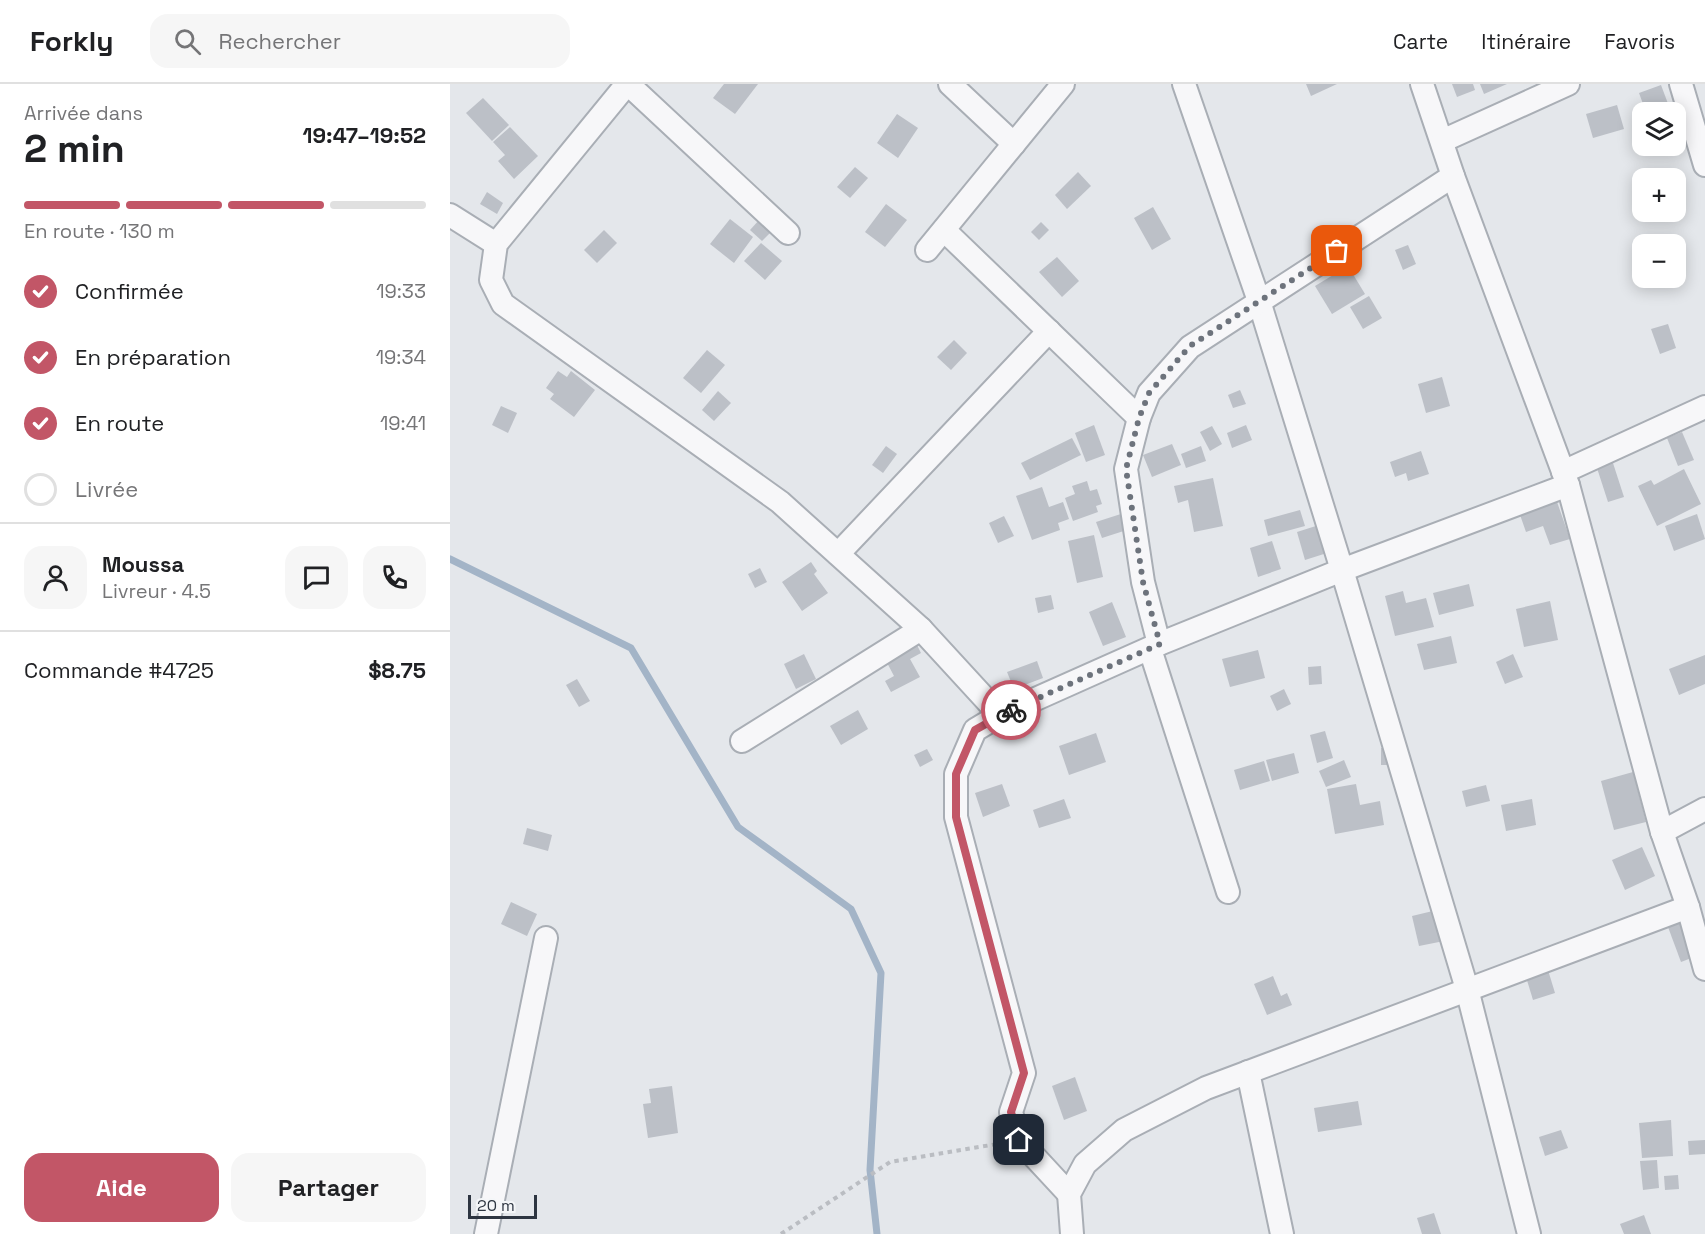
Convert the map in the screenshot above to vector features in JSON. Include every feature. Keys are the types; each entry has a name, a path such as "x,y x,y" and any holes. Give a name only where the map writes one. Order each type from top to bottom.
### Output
{"street":[{"path":"788,233 628,84 496,244 491,280 503,304 780,502 921,629 1000,715"},
{"path":"950,84 1014,144"},
{"path":"927,250 1063,84"},
{"path":"1184,84 1259,302 1342,570 1467,989 1529,1234"},
{"path":"1422,84 1565,479 1662,832 1688,907 1705,969"},
{"path":"1442,141 1568,84"},
{"path":"1681,84 1705,165"},
{"path":"1228,892 1155,646 1126,469 1139,418 1149,393 1190,346 1454,176"},
{"path":"450,215 496,244"},
{"path":"944,230 1139,418"},
{"path":"838,554 1049,331"},
{"path":"1069,1194 1019,1140 1011,1112 1024,1073 956,817 956,774 975,730 1000,715 1155,646 1565,479 1705,407"},
{"path":"742,741 921,629"},
{"path":"1662,832 1705,808"},
{"path":"1072,1234 1069,1194 1085,1164 1124,1130 1206,1089 1248,1072 1688,907"},
{"path":"486,1234 546,939"},
{"path":"1248,1072 1282,1234"}],"path":[{"path":"781,1234 890,1162 1019,1140"}],"building":[{"path":"724,84 758,84 735,114 713,98"},
{"path":"1306,84 1337,84 1311,96"},
{"path":"1452,84 1473,84 1475,90 1457,97"},
{"path":"1480,84 1507,84 1484,94"},
{"path":"1661,85 1667,102 1642,102 1639,93"},
{"path":"483,98 509,125 492,141 466,113"},
{"path":"1617,105 1624,129 1593,138 1586,114"},
{"path":"897,114 918,128 898,158 877,143"},
{"path":"510,127 538,156 514,179 498,161 505,155 493,142"},
{"path":"855,167 868,178 850,198 837,187"},
{"path":"1078,172 1091,186 1067,209 1055,195"},
{"path":"487,192 503,203 497,214 480,204"},
{"path":"886,204 907,220 885,247 865,232"},
{"path":"1153,207 1171,239 1152,250 1134,218"},
{"path":"730,219 753,237 734,263 710,244"},
{"path":"760,219 772,231 762,241 750,230"},
{"path":"1041,222 1049,230 1039,240 1031,232"},
{"path":"604,230 617,243 597,263 584,250"},
{"path":"761,243 782,261 765,280 744,261"},
{"path":"1408,245 1416,264 1403,270 1395,250"},
{"path":"1057,257 1079,281 1062,297 1039,272"},
{"path":"1348,266 1365,294 1332,314 1315,286"},
{"path":"1369,296 1382,318 1363,329 1350,307"},
{"path":"1668,324 1676,348 1660,354 1651,329"},
{"path":"954,340 967,353 951,370 937,357"},
{"path":"707,350 725,365 701,393 683,378"},
{"path":"558,371 567,377 571,371 595,390 574,417 550,399 554,394 546,388"},
{"path":"1442,377 1450,406 1426,413 1418,384"},
{"path":"1240,390 1246,404 1233,408 1228,395"},
{"path":"718,391 731,403 714,421 702,410"},
{"path":"501,406 517,413 508,433 492,425"},
{"path":"1094,425 1105,455 1086,462 1075,433"},
{"path":"1246,425 1252,440 1232,448 1227,433"},
{"path":"1212,426 1222,444 1210,451 1200,432"},
{"path":"1682,432 1694,460 1678,466 1667,438"},
{"path":"1072,438 1081,455 1030,480 1021,463"},
{"path":"1172,444 1181,465 1152,477 1143,455"},
{"path":"886,446 897,454 883,473 872,465"},
{"path":"1201,446 1206,461 1186,468 1181,454"},
{"path":"1421,451 1429,474 1408,481 1406,473 1395,477 1390,462"},
{"path":"1612,460 1624,497 1608,502 1596,465"},
{"path":"1684,469 1701,504 1657,526 1638,486 1651,480 1654,485"},
{"path":"1213,478 1223,526 1194,532 1188,500 1178,503 1174,486"},
{"path":"1087,481 1090,491 1097,489 1102,504 1096,506 1098,512 1073,521 1065,498 1075,494 1072,486"},
{"path":"1042,487 1049,507 1063,502 1069,519 1058,523 1060,530 1032,540 1016,496"},
{"path":"1556,499 1570,539 1550,545 1543,526 1526,532 1519,512"},
{"path":"1300,510 1305,526 1268,536 1264,520"},
{"path":"1127,512 1133,528 1102,538 1096,522"},
{"path":"1697,514 1705,539 1674,551 1665,526"},
{"path":"1004,516 1014,536 998,543 989,523"},
{"path":"1319,525 1327,553 1305,560 1297,532"},
{"path":"1094,535 1103,577 1077,583 1068,541"},
{"path":"1272,541 1281,569 1258,577 1250,548"},
{"path":"811,562 817,571 814,574 828,593 802,611 782,582"},
{"path":"760,568 767,582 755,588 748,574"},
{"path":"1469,584 1474,606 1439,615 1433,593"},
{"path":"1403,591 1406,603 1426,598 1434,627 1395,636 1385,596"},
{"path":"1051,595 1054,609 1038,613 1035,598"},
{"path":"1550,601 1558,640 1524,647 1516,609"},
{"path":"1112,602 1126,637 1103,646 1089,612"},
{"path":"1451,636 1457,663 1424,670 1417,644"},
{"path":"915,641 921,653 910,659 920,677 891,692 885,681 894,676 884,657"},
{"path":"1258,650 1265,678 1230,687 1222,659"},
{"path":"804,654 816,679 796,689 784,664"},
{"path":"1513,654 1523,677 1505,684 1496,662"},
{"path":"1705,655 1705,684 1679,695 1669,669"},
{"path":"1037,661 1043,678 1014,689 1007,672"},
{"path":"1321,666 1322,684 1309,685 1308,667"},
{"path":"577,679 590,701 579,707 566,685"},
{"path":"1284,689 1291,704 1277,711 1270,696"},
{"path":"858,710 868,729 841,745 830,726"},
{"path":"1325,731 1333,758 1317,763 1310,735"},
{"path":"1096,733 1106,762 1069,775 1059,746"},
{"path":"1381,748 1394,748 1394,765 1381,765"},
{"path":"927,749 933,760 920,767 914,755"},
{"path":"1294,753 1299,773 1272,781 1266,760"},
{"path":"1344,760 1351,777 1326,787 1319,771"},
{"path":"1264,761 1270,781 1240,790 1234,770"},
{"path":"1633,772 1646,822 1614,830 1601,781"},
{"path":"1002,784 1010,806 983,817 975,793"},
{"path":"1356,784 1360,805 1380,801 1384,825 1335,834 1327,789"},
{"path":"1486,785 1490,801 1466,807 1462,791"},
{"path":"1064,799 1071,818 1039,828 1033,810"},
{"path":"1532,799 1536,825 1506,831 1501,805"},
{"path":"527,828 552,835 548,851 523,844"},
{"path":"1642,847 1655,876 1625,890 1612,860"},
{"path":"511,902 537,914 527,936 501,924"},
{"path":"1437,910 1444,941 1419,946 1412,916"},
{"path":"1681,922 1694,957 1681,962 1668,927"},
{"path":"1548,970 1555,993 1533,1000 1526,977"},
{"path":"1273,976 1281,996 1287,993 1292,1005 1267,1015 1254,984"},
{"path":"1075,1077 1087,1111 1064,1120 1052,1086"},
{"path":"672,1086 678,1133 648,1138 643,1104 651,1103 649,1089"},
{"path":"1358,1101 1362,1125 1318,1132 1314,1108"},
{"path":"1671,1120 1673,1156 1642,1158 1639,1123"},
{"path":"1561,1130 1568,1148 1545,1156 1539,1137"},
{"path":"1705,1140 1705,1154 1689,1155 1688,1141"},
{"path":"1657,1160 1659,1188 1643,1190 1640,1161"},
{"path":"1678,1175 1679,1189 1665,1190 1664,1176"},
{"path":"1434,1213 1441,1234 1422,1234 1417,1218"},
{"path":"1644,1215 1651,1234 1624,1234 1620,1224"}],"waterway":[{"path":"450,559 631,648 738,827 851,909 881,973 870,1170 877,1234"}],"way so far":[{"path":"1011,710 1160,644 1143,582 1126,469 1139,418 1149,393 1190,346 1337,251"}],"route":[{"path":"1011,710 975,730 956,774 956,817 1024,1073 1011,1112 1019,1140"}]}
